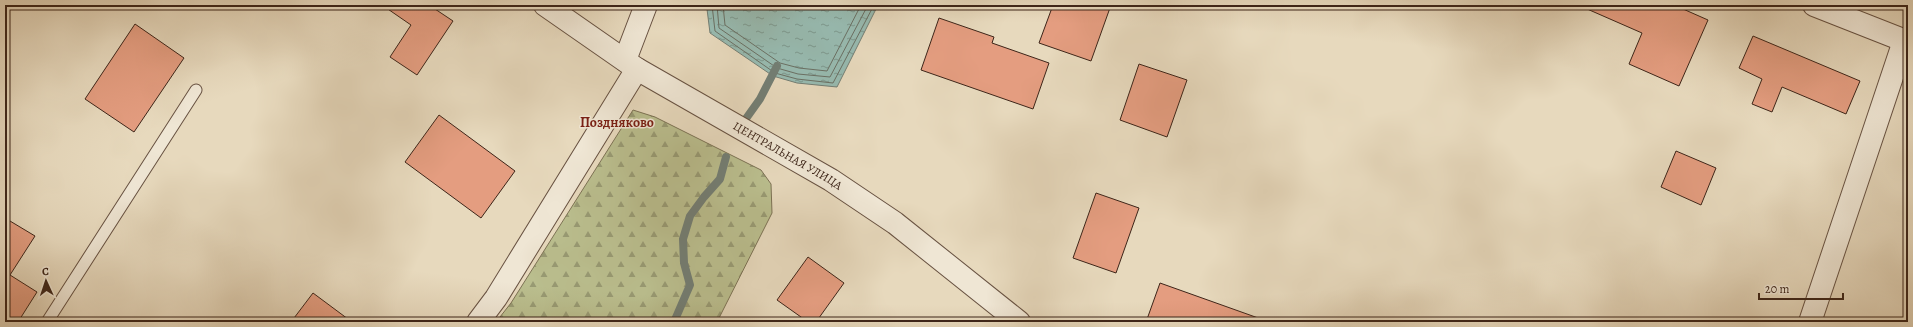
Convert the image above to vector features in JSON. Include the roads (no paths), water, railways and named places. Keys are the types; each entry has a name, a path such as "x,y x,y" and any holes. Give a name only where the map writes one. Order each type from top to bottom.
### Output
{"street":[{"name":"ЦЕНТРАЛЬНАЯ УЛИЦА","path":"545,5 631,64 837,184 896,223 1019,322"},
{"path":"478,322 496,298 631,64 646,5"},
{"path":"1810,322 1906,41 1814,5"}],"lane":[{"path":"47,322 196,90"}],"water":[{"path":"708,5 878,5 837,87 797,83 773,76 710,33 707,9"}],"waterway":[{"path":"745,120 760,99 777,66"},
{"path":"674,322 690,285 684,263 683,239 690,216 720,179 726,157"}],"district":[{"name":"Поздняково","path":"617,122"}]}
